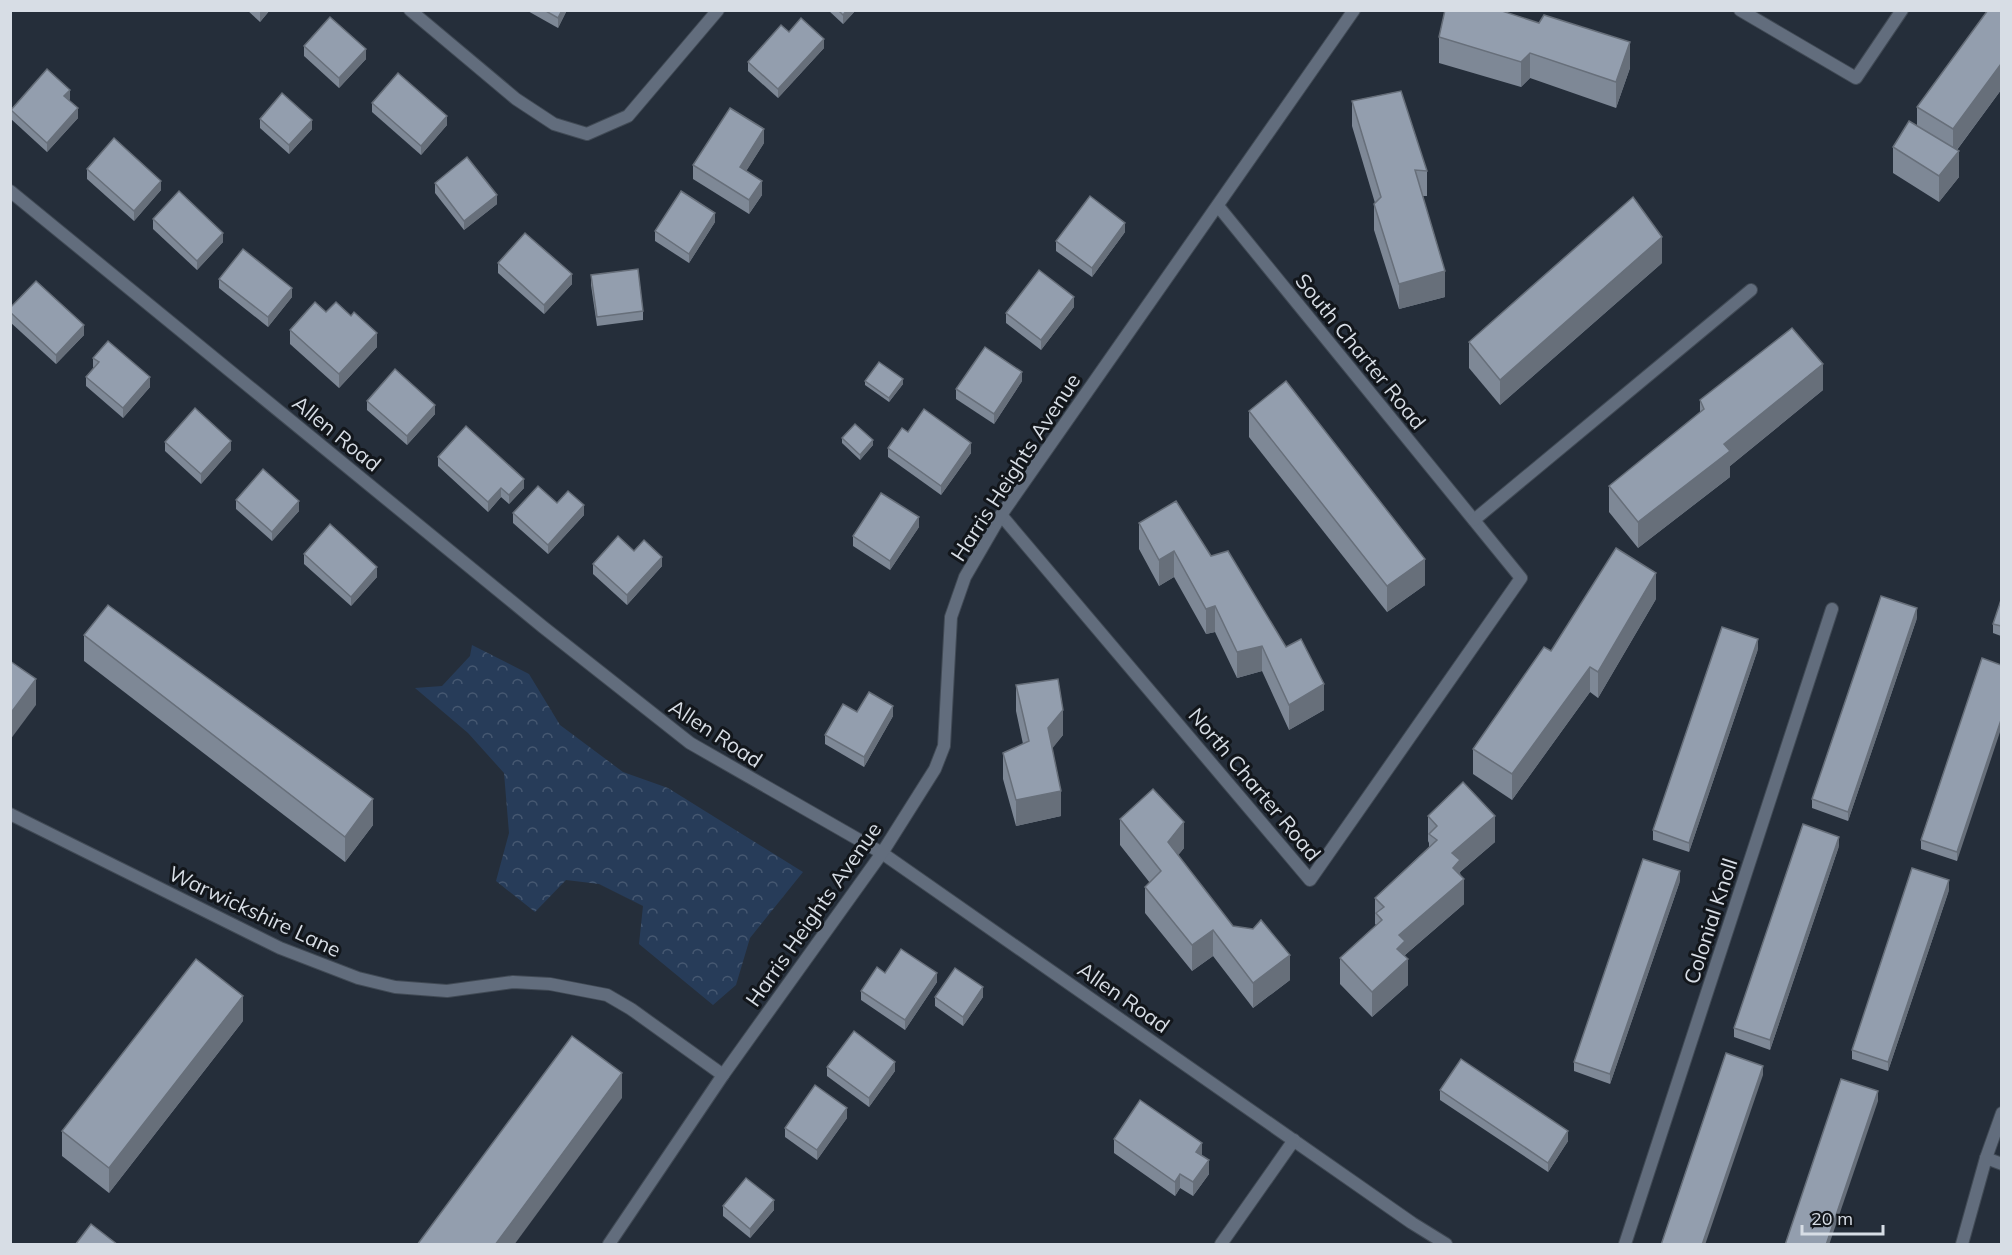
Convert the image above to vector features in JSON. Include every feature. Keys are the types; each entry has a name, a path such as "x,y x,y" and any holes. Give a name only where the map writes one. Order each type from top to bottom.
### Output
{"street":[{"path":"410,10 516,99 554,124 587,134 627,116 718,10"},
{"name":"Harris Heights Avenue","path":"609,1245 723,1075 882,853 935,769 944,746 951,616 965,577 1001,514 1354,10"},
{"path":"1740,10 1856,78 1902,10"},
{"name":"Allen Road","path":"10,191 525,612 690,743 882,853 1446,1245"},
{"name":"South Charter Road","path":"1218,206 1521,578"},
{"path":"1474,520 1751,290"},
{"name":"North Charter Road","path":"1001,514 1310,880 1521,578"},
{"name":"Colonial Knoll","path":"1624,1245 1832,609"},
{"name":"Warwickshire Lane","path":"10,814 279,948 358,978 395,987 447,991 513,982 581,989 607,995 631,1009 723,1075"},
{"path":"1962,1245 2001,1113"},
{"path":"1221,1245 1294,1140"},
{"path":"1986,1158 2001,1164"}],"green space":[{"path":"472,645 529,674 560,725 623,772 668,788 803,872 750,938 736,985 713,1005 639,944 643,906 599,884 566,880 535,912 496,881 509,833 504,773 468,733 415,688 442,686 470,656"}],"building":[{"path":"544,10 562,10 558,18"},
{"path":"1445,10 1499,10 1539,23 1544,15 1630,42 1616,82 1530,53 1521,62 1439,37"},
{"path":"1988,10 2001,10 2001,64 1953,129 1917,107"},
{"path":"330,17 366,49 339,78 304,46"},
{"path":"801,18 824,39 778,89 748,62 781,25 789,32"},
{"path":"47,69 70,90 64,96 78,108 47,143 11,110"},
{"path":"398,73 447,116 421,146 372,103"},
{"path":"1401,91 1427,171 1415,170 1445,271 1399,284 1374,204 1381,197 1352,101"},
{"path":"282,93 312,120 289,145 260,119"},
{"path":"730,108 764,129 740,167 762,181 749,200 693,165"},
{"path":"1909,121 1959,151 1939,176 1893,147"},
{"path":"114,138 161,181 134,211 87,169"},
{"path":"467,157 497,195 464,221 435,183"},
{"path":"179,191 223,233 197,261 153,219"},
{"path":"681,191 715,213 689,254 655,231"},
{"path":"1090,196 1125,223 1092,268 1056,241"},
{"path":"1633,197 1662,237 1500,380 1469,342"},
{"path":"525,233 572,274 544,305 498,263"},
{"path":"243,249 292,288 268,317 219,279"},
{"path":"638,269 643,311 597,317 591,275"},
{"path":"1039,270 1074,297 1041,340 1006,313"},
{"path":"36,281 84,325 56,355 10,312 10,308"},
{"path":"315,302 326,312 336,302 351,316 354,312 377,333 339,374 290,330"},
{"path":"1792,328 1823,364 1724,444 1730,451 1638,522 1609,486 1704,409 1700,400"},
{"path":"108,341 150,377 123,408 86,377 99,362 93,358"},
{"path":"985,347 1022,372 994,414 956,389"},
{"path":"879,362 903,379 889,398 865,381"},
{"path":"395,369 435,405 407,436 367,401"},
{"path":"1286,381 1425,559 1387,586 1249,411"},
{"path":"195,408 231,441 201,474 165,442"},
{"path":"924,409 971,443 941,486 888,448 902,428 908,432"},
{"path":"855,424 873,440 860,455 842,438"},
{"path":"466,426 524,479 509,495 501,488 488,502 438,457"},
{"path":"263,469 299,501 272,532 236,500"},
{"path":"538,486 557,503 568,491 584,505 548,545 513,513"},
{"path":"881,493 919,517 890,561 853,536"},
{"path":"1176,501 1211,556 1228,551 1286,647 1301,639 1324,684 1289,705 1262,646 1237,652 1215,606 1206,609 1174,551 1159,560 1139,523"},
{"path":"330,524 377,567 351,597 304,554"},
{"path":"618,536 634,551 644,540 662,557 627,595 593,564"},
{"path":"1616,548 1656,573 1598,672 1590,667 1512,774 1473,749 1544,647 1551,651"},
{"path":"1881,596 1917,608 1848,812 1812,799"},
{"path":"2001,600 2001,626 1993,624"},
{"path":"108,605 373,799 345,837 84,635"},
{"path":"1722,627 1758,639 1689,843 1653,830"},
{"path":"1982,658 2001,665 2001,720 1957,852 1921,840"},
{"path":"10,661 36,679 10,714"},
{"path":"1058,679 1063,710 1048,728 1061,791 1016,800 1003,753 1029,741 1016,685"},
{"path":"869,692 893,706 864,757 825,735 843,704 857,712"},
{"path":"1463,782 1495,816 1452,853 1460,860 1453,868 1464,879 1399,935 1405,941 1397,949 1408,959 1372,992 1340,958 1382,920 1376,913 1384,907 1375,898 1437,840 1429,834 1437,826 1428,816"},
{"path":"1153,789 1184,822 1168,842 1233,926 1253,929 1261,920 1290,955 1253,983 1213,930 1192,945 1145,887 1161,871 1120,819"},
{"path":"1803,824 1839,837 1770,1040 1734,1028"},
{"path":"1643,859 1680,871 1610,1074 1574,1062"},
{"path":"1912,868 1949,880 1888,1062 1852,1050"},
{"path":"901,949 937,973 905,1020 861,991 877,967 885,973"},
{"path":"196,959 243,996 109,1168 62,1131"},
{"path":"955,968 983,987 963,1017 935,997"},
{"path":"854,1031 895,1062 869,1098 827,1067"},
{"path":"572,1036 622,1073 495,1245 417,1245"},
{"path":"1726,1053 1763,1066 1702,1245 1661,1245"},
{"path":"1461,1059 1568,1131 1548,1163 1440,1090"},
{"path":"1841,1079 1878,1091 1826,1245 1785,1245"},
{"path":"815,1085 847,1108 817,1150 785,1128"},
{"path":"1140,1100 1202,1143 1196,1152 1209,1160 1193,1182 1180,1174 1175,1182 1114,1139"},
{"path":"746,1178 774,1200 750,1229 723,1206"},
{"path":"91,1224 118,1245 75,1245"}]}
